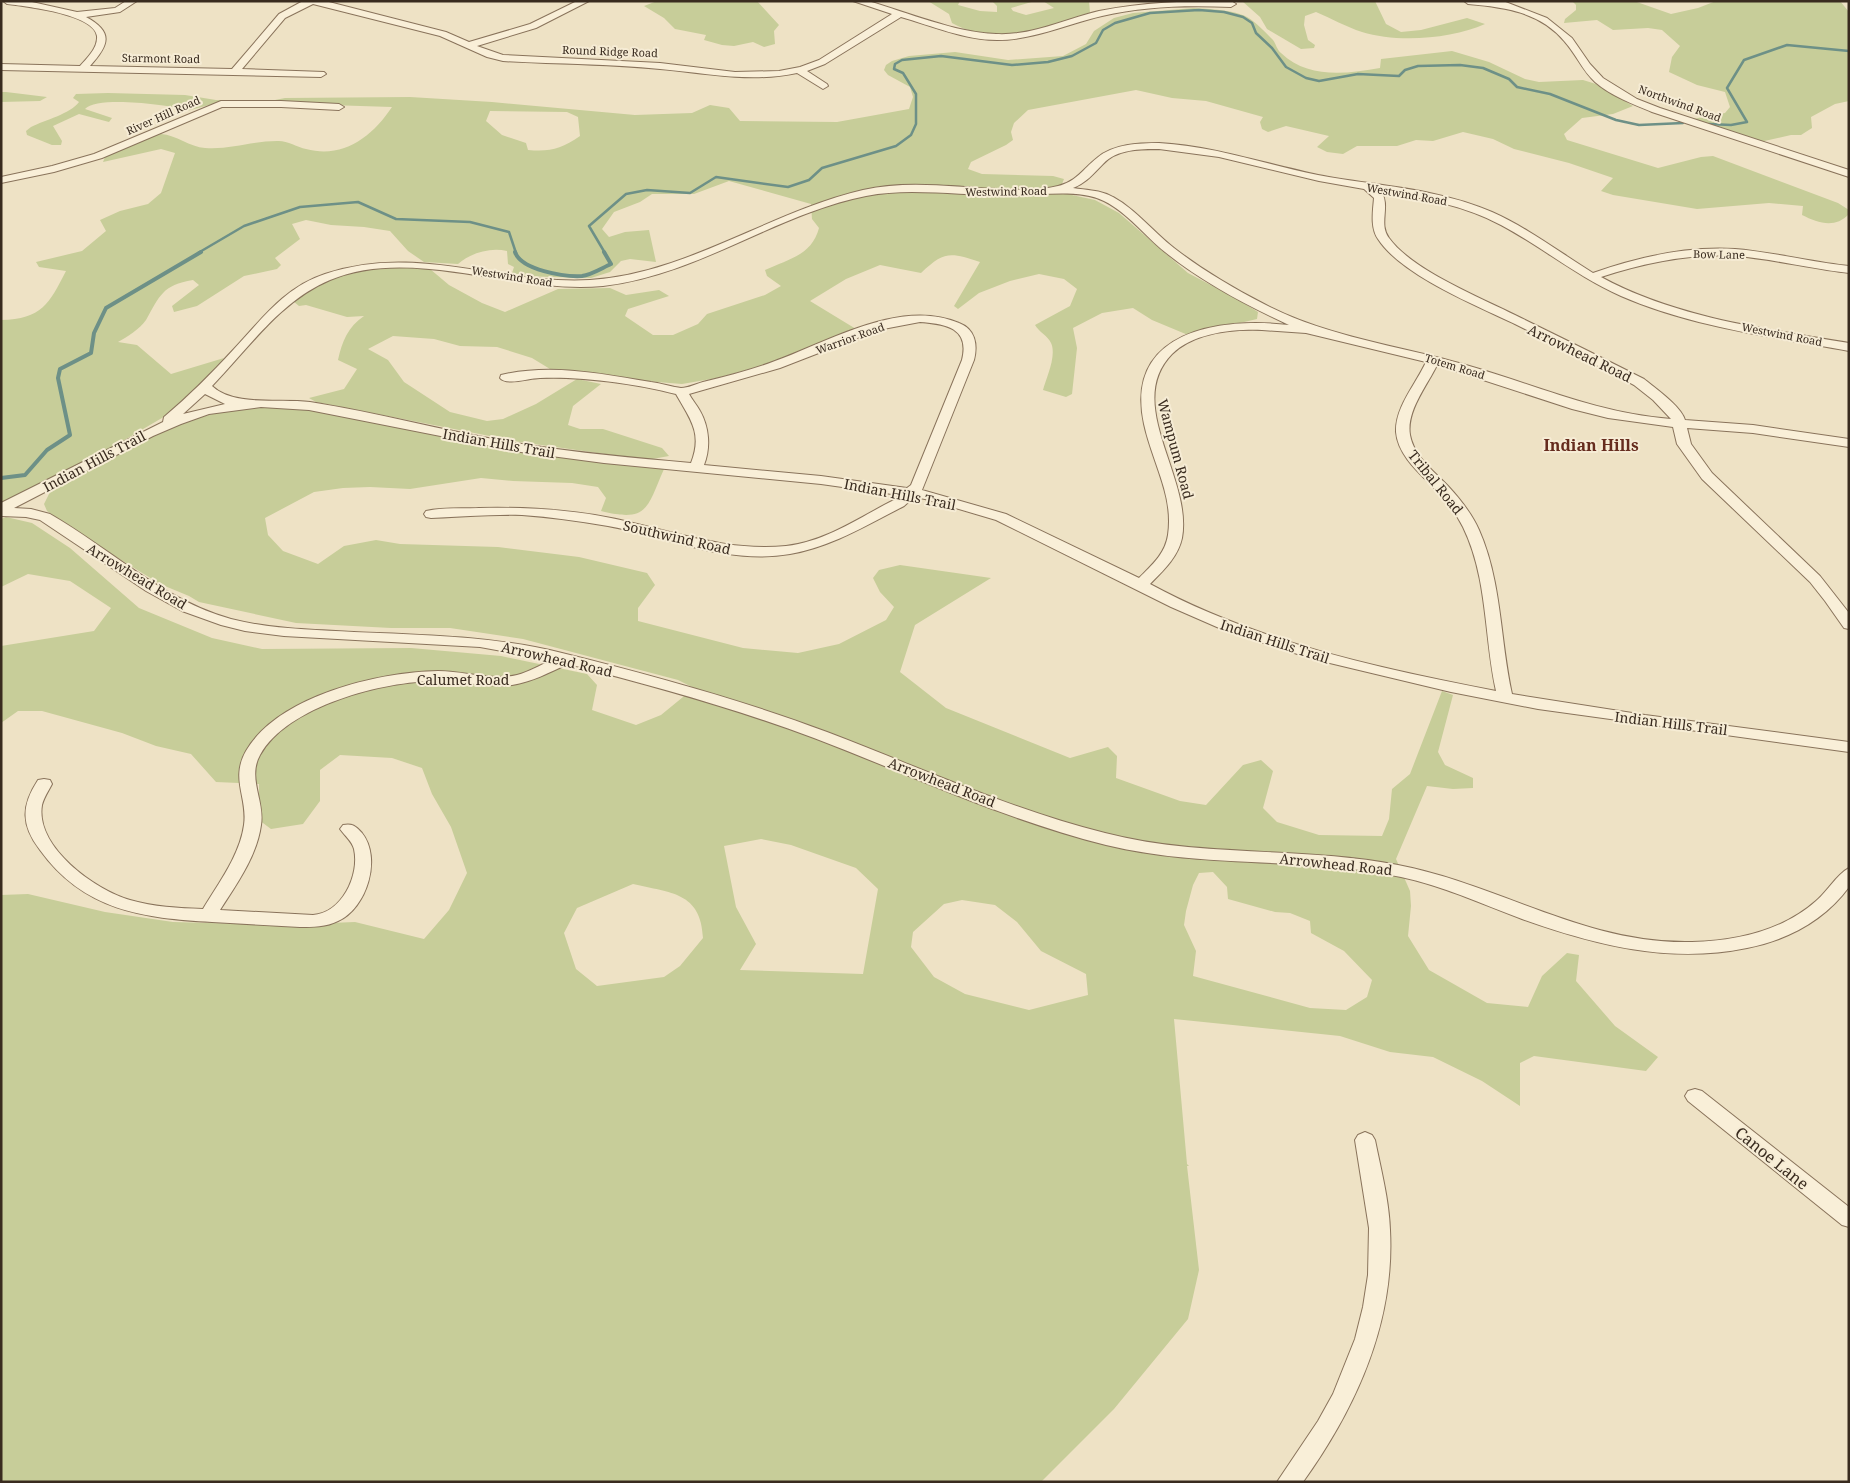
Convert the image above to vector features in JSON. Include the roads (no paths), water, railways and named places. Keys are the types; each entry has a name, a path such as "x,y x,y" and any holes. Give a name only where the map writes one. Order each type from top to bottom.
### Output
{"street":[{"path":"7,1 55,8 78,15 100,30 102,37 98,52 83,68"},
{"path":"100,30 117,10 133,1"},
{"path":"235,72 282,16 312,1"},
{"name":"Round Ridge Road","path":"312,1 432,30 495,57 518,60 660,66 746,76 779,74 822,62 899,14"},
{"path":"469,45 533,26 584,1"},
{"path":"857,1 969,34 998,37 1049,30 1117,10 1189,1 1231,4"},
{"name":"Northwind Road","path":"1468,1 1496,2 1530,14 1557,30 1567,38 1584,63 1599,80 1627,97 1656,110 1849,174"},
{"path":"78,15 117,10"},
{"name":"Starmont Road","path":"1,66 321,74"},
{"path":"798,70 823,86"},
{"name":"River Hill Road","path":"1,180 78,163 221,104 281,104 340,107"},
{"name":"Westwind Road","path":"160,427 189,403 281,304 313,283 348,271 378,265 413,264 452,267 541,282 572,284 635,277 665,268 823,205 860,194 910,188 1001,192 1055,190 1074,184 1085,177 1101,159 1112,153 1132,148 1158,146 1201,150 1318,177 1449,201 1489,215 1511,226 1590,277 1628,295 1680,312 1745,327 1849,347"},
{"name":"Totem Road","path":"1085,177 1098,195"},
{"path":"1367,186 1377,193 1380,198 1389,193 1400,191"},
{"name":"Totem Road","path":"1055,190 1098,195 1122,207 1169,250 1196,269 1271,312 1311,330 1433,360 1608,414 1679,423 1753,429 1849,443"},
{"name":"Arrowhead Road","path":"1380,198 1377,216 1380,232 1386,243 1408,262 1448,287 1633,378 1669,406 1677,416 1684,444 1706,476 1815,579 1831,598 1849,625"},
{"name":"Bow Lane","path":"1590,277 1647,261 1713,252 1757,256 1849,270"},
{"path":"1256,326 1271,312"},
{"name":"Warrior Road","path":"506,378 559,373 576,374 682,392 788,361 883,324 930,319 955,325 967,334 972,348 917,487 911,492"},
{"name":"Wampum Road","path":"1141,585 1169,554 1176,525 1170,484 1146,409 1146,392 1150,373 1169,349 1190,337 1219,329 1256,326 1311,330"},
{"name":"Tribal Road","path":"1433,360 1408,412 1403,431 1404,438 1409,450 1419,463 1450,496 1465,517 1473,534 1484,568 1505,696"},
{"path":"205,386 209,392 218,397 246,404"},
{"path":"682,392 696,416 702,435 700,460 696,467"},
{"name":"Indian Hills Trail","path":"1,510 160,427 207,412 246,404 309,406 521,448 604,459 821,480 911,492 1001,517 1176,604 1231,628 1273,643 1365,668 1611,716 1849,747"},
{"path":"1,510 39,514 44,488"},
{"name":"Southwind Road","path":"431,514 492,511 562,514 610,522 735,550 765,552 799,548 828,539 899,503 911,492"},
{"name":"Arrowhead Road","path":"39,514 163,595 201,613 232,624 281,632 440,640 492,644 535,651 616,672 804,729 1007,808 1057,826 1106,840 1156,850 1210,855 1317,859 1364,864 1402,871 1432,879 1560,926 1637,946 1693,950 1724,947 1774,935 1797,924 1820,909 1840,889 1849,874"},
{"name":"Calumet Road","path":"208,915 248,843 253,825 253,813 245,778 248,764 263,740 287,720 317,703 338,694 376,684 438,676 502,681 514,680 566,659"},
{"path":"44,784 34,805 35,823 45,845 59,863 98,894 142,909 164,913 300,921 326,920 334,917 349,904 358,883 362,862 363,851 360,841 349,829"},
{"name":"Canoe Lane","path":"1696,1096 1849,1219"},
{"path":"1289,1482 1324,1434 1348,1389 1361,1357 1378,1287 1380,1240 1378,1217 1365,1140"}],"waterway":[{"path":"605,253 589,226 626,194 647,190 690,193 716,177 788,187 809,180 822,168 896,146 911,135 916,124 916,94 903,73 894,69 895,64 902,60 941,56 1012,65 1048,62 1072,56 1096,43 1103,30 1115,23 1150,13 1199,10 1224,12 1243,17 1252,23 1256,33 1272,48 1286,67 1306,78 1319,81 1358,74 1399,76 1405,70 1418,66 1460,65 1483,68 1509,79 1517,87 1550,94 1616,120 1639,125 1683,123"},
{"path":"1709,124 1731,125 1747,122 1727,88 1744,60 1787,45 1849,51"},
{"path":"198,253 244,226 300,207 358,202 396,219 470,222 509,232 516,253"},
{"path":"1,478 25,475 47,450 70,435 58,378 60,369 91,353 94,333 106,308 201,252"},
{"path":"515,252 519,258 534,268 554,274 582,276 611,264 604,252"}],"district":[{"name":"Indian Hills","path":"1591,445"}]}
